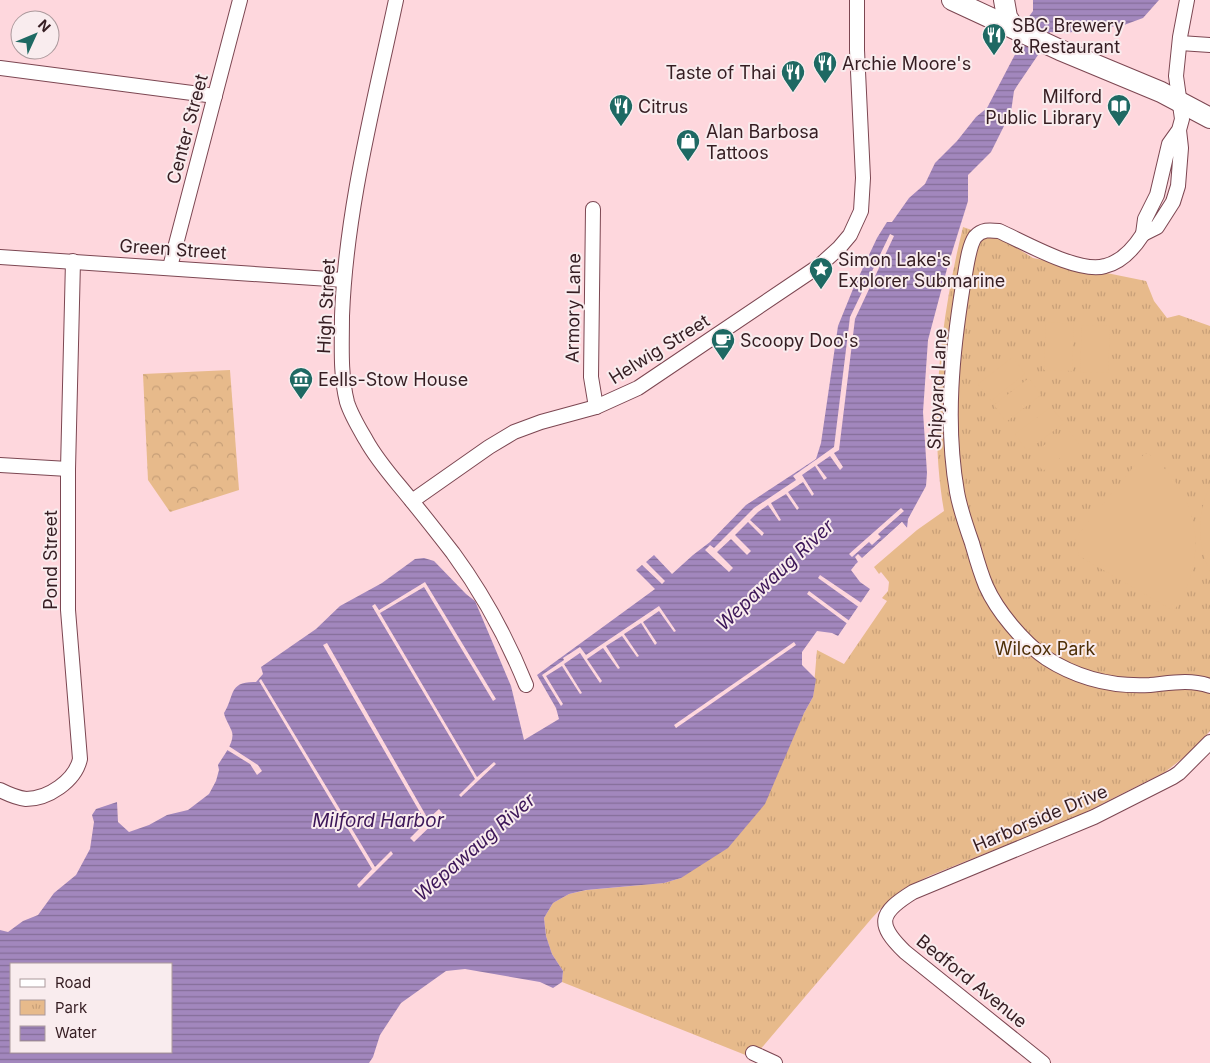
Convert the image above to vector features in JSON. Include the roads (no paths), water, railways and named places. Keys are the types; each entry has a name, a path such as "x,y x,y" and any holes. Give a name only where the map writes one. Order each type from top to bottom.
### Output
{"main road":[{"path":"952,0 1048,45 1180,102 1210,118"},
{"path":"1004,0 1008,17 1018,30"}],"street":[{"name":"Center Street","path":"170,267 240,0"},
{"name":"High Street","path":"396,0 360,172 344,280 342,362 348,404 352,415 374,454 453,554 484,599 513,653 526,685"},
{"name":"Helwig Street","path":"412,501 488,447 514,432 541,422 596,407 626,394 657,376 819,266 844,242 854,227 860,211 863,194 857,50 857,0"},
{"name":"Shipyard Lane","path":"1187,0 1176,76 1182,119 1179,130 1169,144 1157,195 1144,218 1143,234 1130,251 1121,258 1096,268 1086,267 1065,260 999,231 988,229 981,232 975,238 966,272 956,344 952,386 951,445 957,494 986,585 1018,633 1046,658 1104,683 1135,686 1188,682 1210,686"},
{"path":"1180,43 1210,45"},
{"path":"0,68 216,96"},
{"name":"Armory Lane","path":"593,209 591,376 596,407"},
{"name":"Green Street","path":"0,256 344,280"},
{"name":"Pond Street","path":"0,790 26,799 42,795 57,789 69,779 77,768 80,759 68,610 68,469 73,261"},
{"path":"0,465 68,469"},
{"name":"Harborside Drive","path":"885,924 889,911 903,898 913,892 1094,817 1136,796 1179,773 1210,742"},
{"name":"Bedford Avenue","path":"885,924 888,933 905,952 1043,1063"},
{"path":"753,1054 775,1063"}],"water":[{"name":"Milford Harbor","path":"1033,0 1159,0 1143,18 1124,25 1065,33 1050,32 1038,55 1014,91 1011,112 991,152 968,175 968,201 948,265 928,340 923,412 927,473 926,486 908,519 907,528 902,522 851,570 860,582 870,589 838,636 832,633 817,631 802,652 802,665 816,679 813,697 804,713 765,804 728,848 681,878 664,883 586,890 569,894 553,903 544,918 546,936 552,954 563,971 562,982 553,988 540,982 465,969 446,971 401,1003 380,1035 373,1057 369,1063 0,1063 0,930 8,932 23,921 38,915 54,893 76,875 90,849 94,822 92,815 96,809 117,802 118,822 129,832 149,825 167,815 188,810 209,794 216,781 219,770 218,765 232,740 232,732 224,713 236,687 247,682 256,682 263,674 261,667 316,629 340,606 382,583 415,559 424,558 434,561 475,601 511,686 524,740 559,719 556,708 537,675 655,589 636,570 642,565 662,584 665,581 646,562 654,555 672,574 710,542 746,505 816,459 821,443 838,326 877,238 887,222 892,222 909,198 925,184 935,163 957,141 976,117 987,108 1020,45 1025,22 1033,11"}],"place":[{"name":"SBC Brewery & Restaurant","path":"994,56"},
{"name":"Archie Moore's","path":"825,84"},
{"name":"Taste of Thai","path":"793,93"},
{"name":"Citrus","path":"621,127"},
{"name":"Milford Public Library","path":"1119,127"},
{"name":"Alan Barbosa Tattoos","path":"688,162"},
{"name":"Simon Lake's Explorer Submarine","path":"821,290"},
{"name":"Scoopy Doo's","path":"723,361"},
{"name":"Eells-Stow House","path":"301,400"}],"water label":[{"name":"Wepawaug River","path":"775,575"},
{"name":"Wepawaug River","path":"475,847"}],"park label":[{"name":"Wilcox Park","path":"1045,648"}]}
